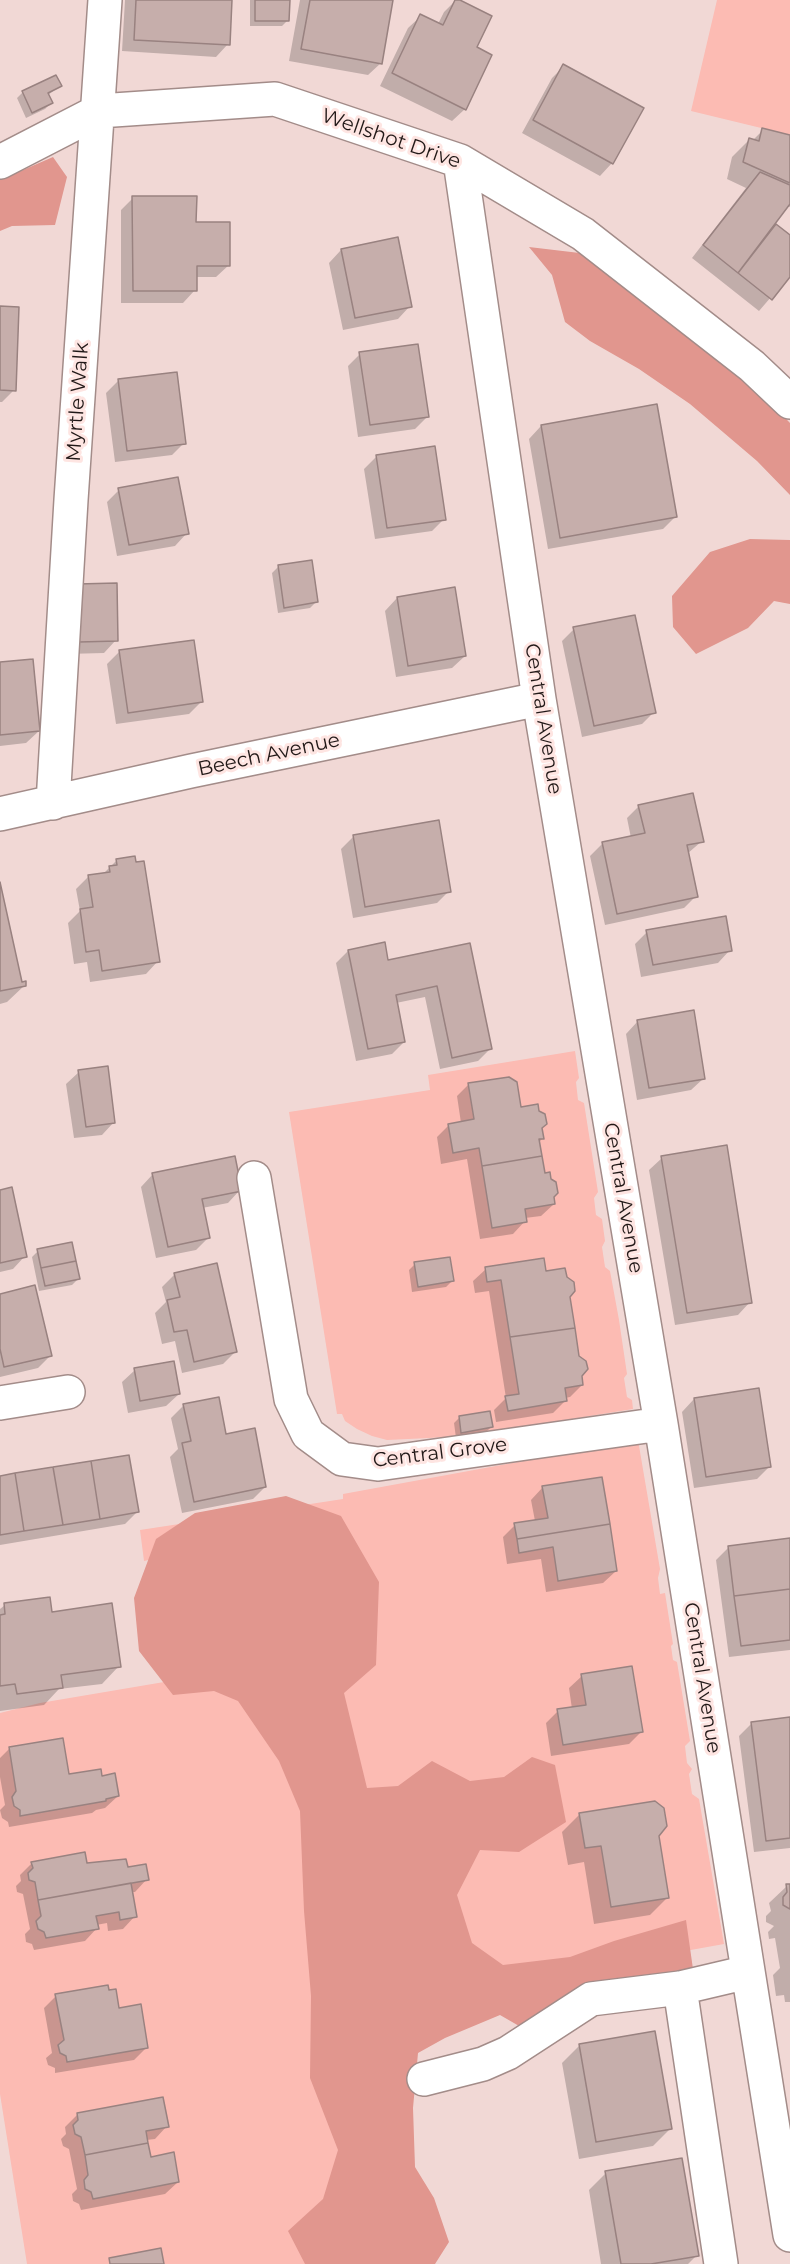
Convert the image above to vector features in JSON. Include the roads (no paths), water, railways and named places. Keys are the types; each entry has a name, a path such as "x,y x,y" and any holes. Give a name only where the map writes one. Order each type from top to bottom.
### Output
{"street":[{"name":"Myrtle Walk","path":"53,803 105,0"},
{"name":"Wellshot Drive","path":"0,162 99,111 275,99 460,162 583,234 752,366 790,402"},
{"name":"Central Avenue","path":"460,162 539,699 662,1424 790,2235"},
{"name":"Beech Avenue","path":"0,814 191,771 539,699"},
{"name":"Central Grove","path":"254,1178 291,1399 308,1434 342,1459 378,1464 662,1424"},
{"path":"0,1403 68,1392"},
{"path":"424,2079 483,2064 508,2053 591,1999 680,1988 748,1972"},
{"path":"680,1988 721,2264"}]}
